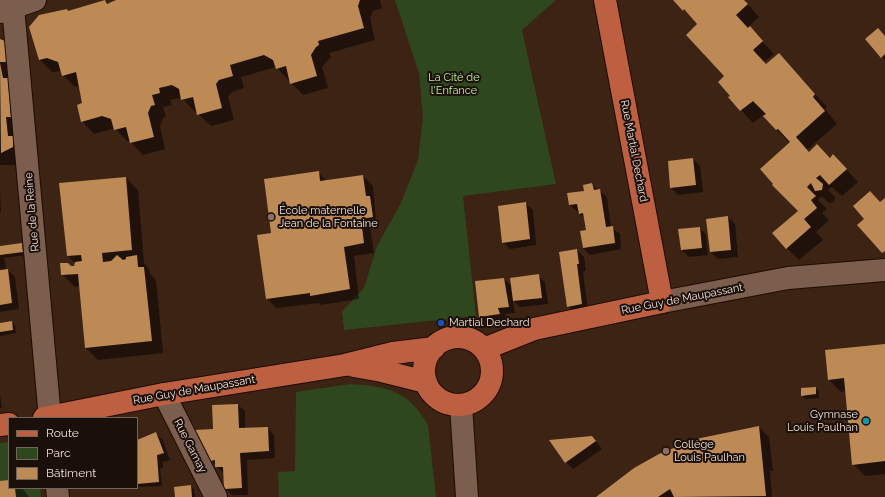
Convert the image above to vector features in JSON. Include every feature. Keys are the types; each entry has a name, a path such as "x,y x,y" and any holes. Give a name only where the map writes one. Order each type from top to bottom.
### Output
{"main road":[{"name":"Rue Martial Dechard","path":"605,0 662,302"},
{"name":"Rue Guy de Maupassant","path":"484,349 534,329 662,302"},
{"path":"453,338 465,338 475,342 484,349 490,358 492,369 491,380 486,391 479,398 461,405 450,404 439,399 431,392 426,382 424,373 425,364 434,348 443,341 453,338"},
{"name":"Rue Guy de Maupassant","path":"53,417 164,394 345,365 393,353 434,348"},
{"name":"Rue Guy de Maupassant","path":"345,365 382,371 426,382"}],"street":[{"path":"6,10 35,0"},
{"name":"Rue de la Reine","path":"6,10 27,161 48,417"},
{"name":"Rue Guy de Maupassant","path":"662,302 788,278 885,270"},
{"name":"Rue Gamay","path":"164,394 216,497"},
{"path":"461,405 467,497"}],"green space":[{"name":"La Cité de l'Enfance","path":"395,0 556,0 522,30 556,184 463,196 476,316 344,330 342,312 364,288 377,246 401,203 418,160 423,117 419,73"},
{"path":"350,384 375,386 396,392 413,405 421,414 428,425 436,497 279,497 278,472 295,471 296,392"},
{"path":"8,442 8,489 40,489 41,497 0,497 0,443"}],"building":[{"path":"105,0 107,4 116,0 360,0 358,6 364,28 318,41 319,45 311,55 317,76 290,84 286,66 276,69 273,60 264,55 230,65 233,76 219,80 216,84 222,108 197,115 193,97 181,100 179,89 172,85 159,88 160,93 152,95 155,105 151,106 148,113 154,137 130,143 126,127 114,130 111,119 102,116 81,122 77,105 82,103 76,72 62,76 58,62 47,58 39,60 29,27 39,15 67,9 68,11"},
{"path":"673,0 744,0 748,4 736,15 748,28 750,26 763,41 753,50 766,64 779,53 815,94 813,97 825,111 796,137 809,152 817,144 830,158 833,154 847,169 829,185 820,175 816,178 823,184 822,190 815,191 811,183 807,187 816,196 811,200 817,208 804,219 811,227 786,249 772,233 798,211 772,185 773,184 760,169 790,142 763,116 766,114 753,101 740,111 728,97 730,96 718,82 724,76 686,35 697,24 684,9 683,11"},
{"path":"878,28 885,36 885,54 881,58 865,39"},
{"path":"0,39 5,41 7,62 0,62"},
{"path":"0,63 3,78 8,78 11,117 6,117 8,136 13,136 13,147 1,153"},
{"path":"693,158 696,185 670,188 668,161"},
{"path":"319,171 320,181 363,175 366,196 370,196 373,217 361,219 364,243 344,247 350,289 310,296 310,293 266,299 257,235 271,233 264,179"},
{"path":"126,177 132,250 102,253 103,262 111,261 117,255 123,260 126,259 126,257 137,255 138,267 144,267 152,341 85,348 78,274 61,275 60,263 68,263 71,266 74,266 75,262 82,261 81,255 67,256 59,183"},
{"path":"592,183 594,190 600,189 606,227 613,226 615,243 583,248 580,231 586,230 583,213 579,214 577,204 569,205 567,193 584,191 583,185"},
{"path":"870,191 880,202 885,198 885,251 882,253 857,225 864,219 853,206"},
{"path":"526,202 530,239 502,243 498,206"},
{"path":"728,216 731,250 710,252 706,219"},
{"path":"700,227 702,248 681,250 678,229"},
{"path":"22,243 23,252 0,255 0,246"},
{"path":"577,249 579,264 577,264 582,304 567,307 559,252"},
{"path":"8,269 12,303 0,305 0,270"},
{"path":"539,274 542,298 513,301 510,278"},
{"path":"504,278 509,307 498,308 500,314 479,317 475,281"},
{"path":"12,321 13,330 0,332 0,323"},
{"name":"Gymnase Louis Paulhan","path":"885,344 885,461 852,465 844,378 828,380 825,350"},
{"path":"816,387 816,394 801,396 801,388"},
{"path":"238,404 239,428 268,427 269,451 240,453 242,488 224,489 223,467 215,467 215,460 211,461 194,430 213,429 212,405"},
{"path":"759,426 766,496 674,497 670,489 658,497 596,497 634,468 659,454 696,439"},
{"path":"156,432 164,453 157,455 159,482 138,484 138,440"},
{"path":"592,436 596,441 565,463 549,440"},
{"path":"8,480 8,489 15,489 16,497 0,497 0,481"},
{"path":"191,485 192,497 175,497 174,487"}],"place":[{"name":"École maternelle Jean de la Fontaine","path":"271,217"},
{"name":"Martial Dechard","path":"441,323"},
{"name":"Gymnase Louis Paulhan","path":"866,421"},
{"name":"Collège Louis Paulhan","path":"666,451"}]}
